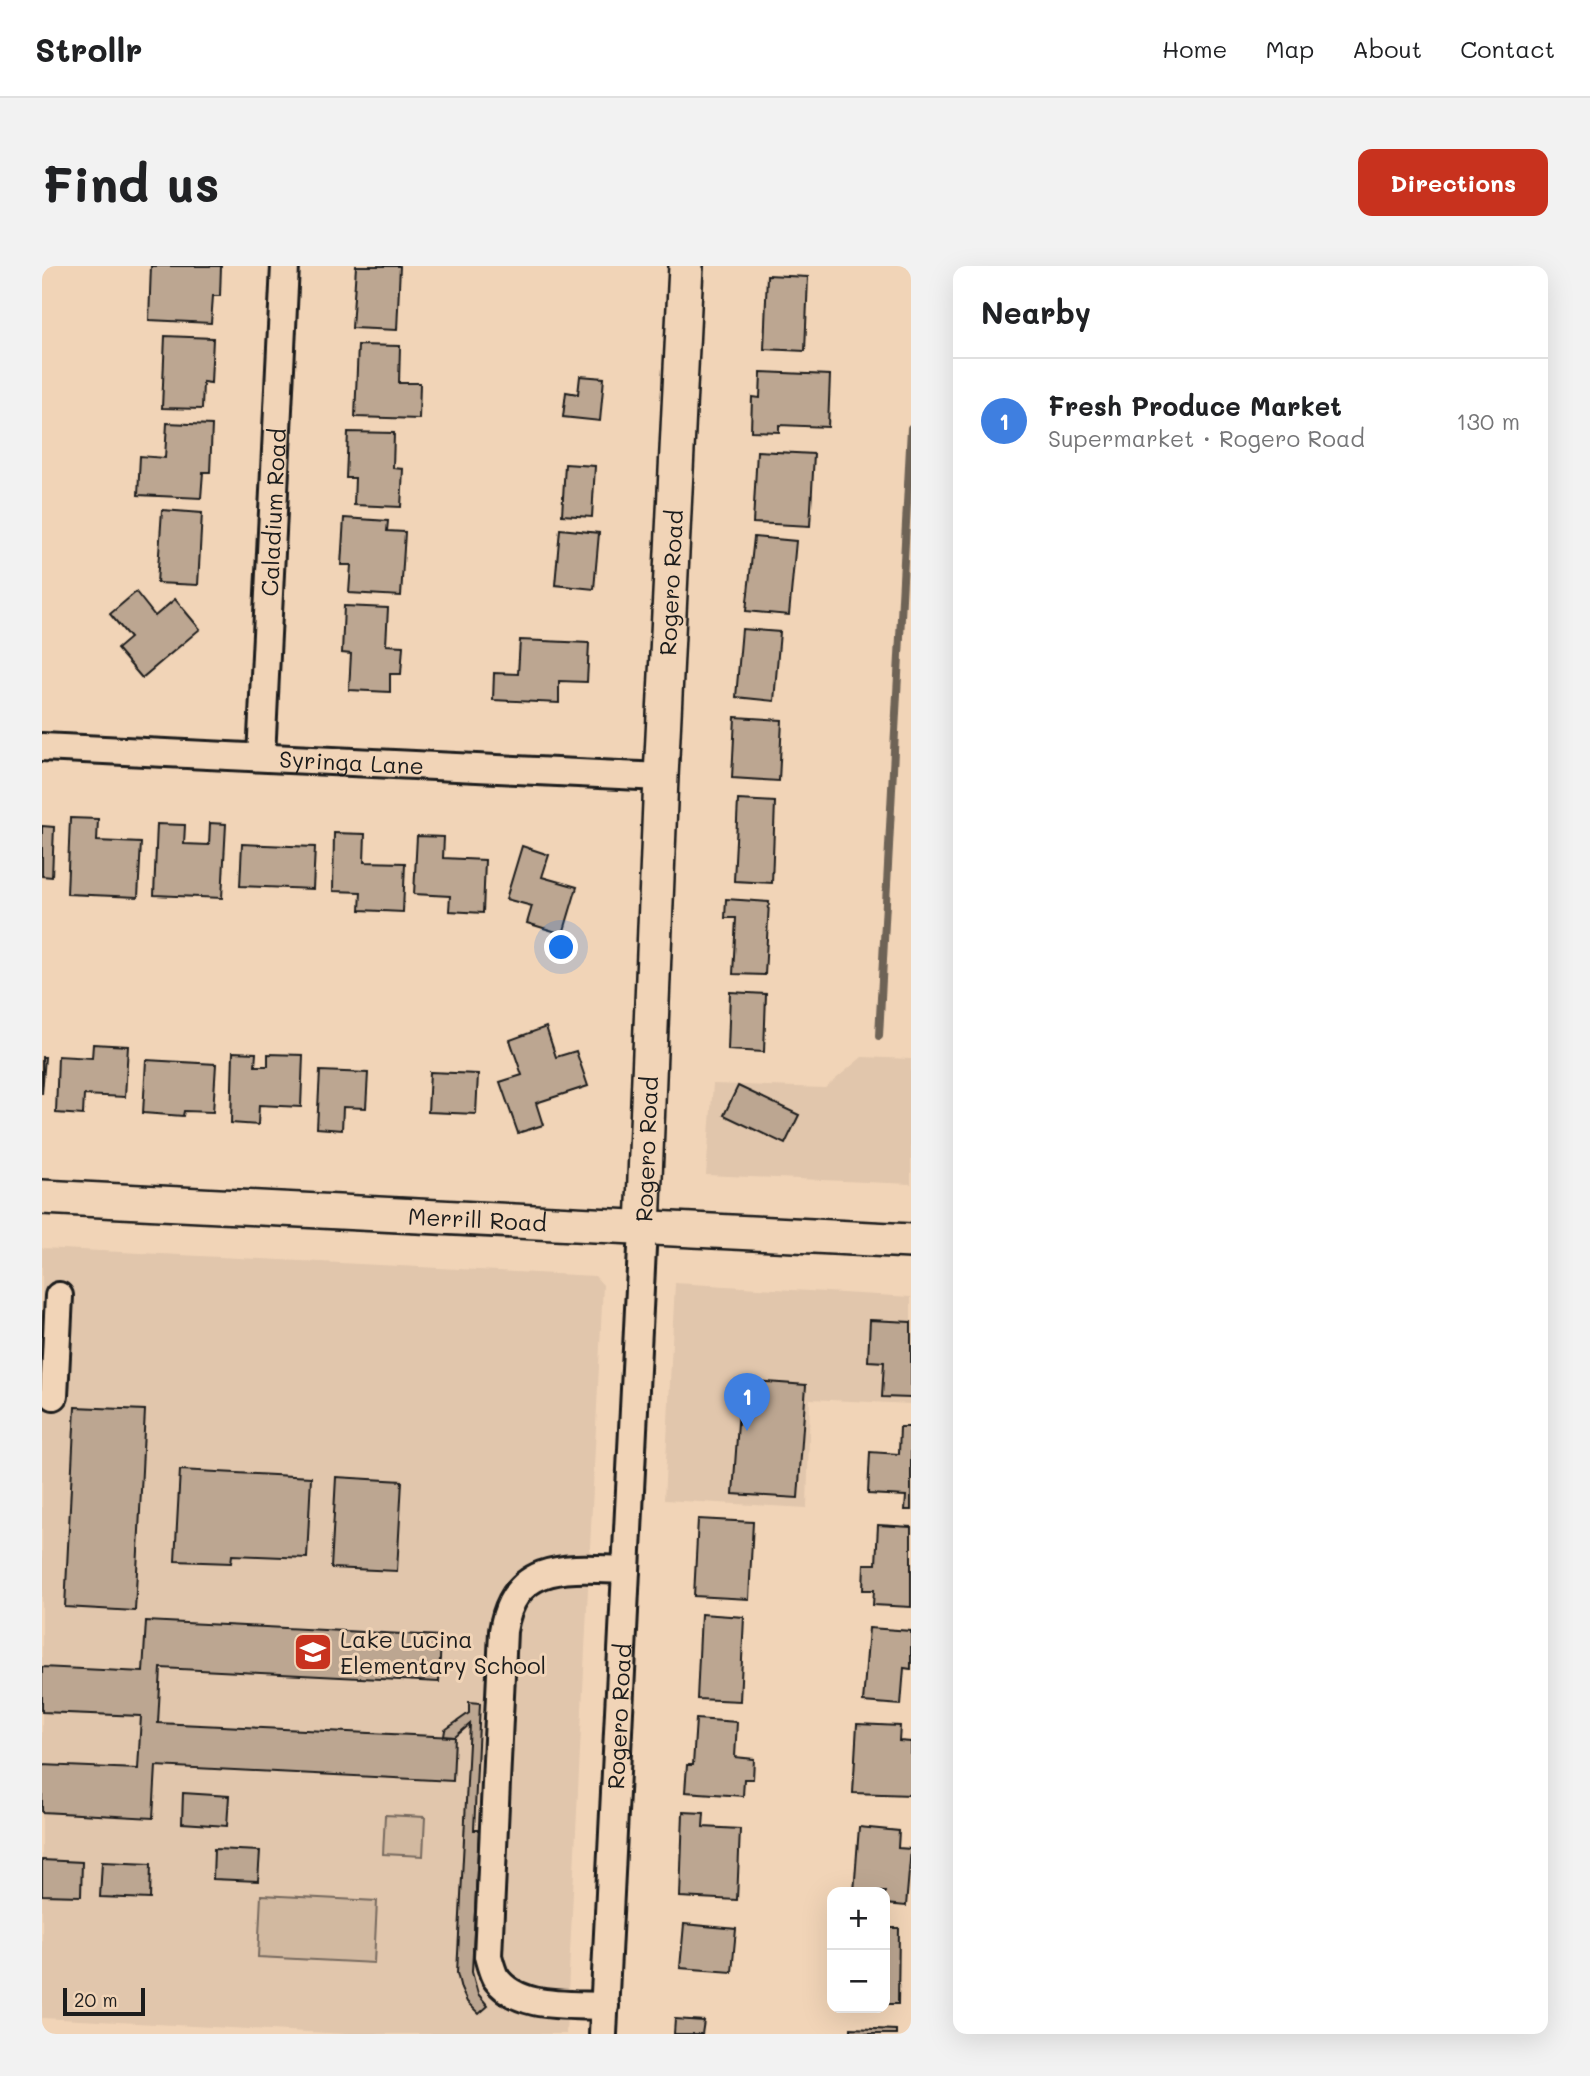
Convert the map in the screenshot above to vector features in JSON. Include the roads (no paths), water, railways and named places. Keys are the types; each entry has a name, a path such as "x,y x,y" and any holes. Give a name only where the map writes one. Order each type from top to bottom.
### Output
{"main road":[{"name":"Rogero Road","path":"643,1228 661,777 686,266"},
{"name":"Merrill Road","path":"42,1197 911,1241"}],"street":[{"name":"Caladium Road","path":"261,757 285,266"},
{"name":"Syringa Lane","path":"42,747 661,777"},
{"name":"Rogero Road","path":"603,2034 643,1228"},
{"path":"54,1396 60,1296"},
{"path":"604,2006 535,2002 510,1992 495,1977 488,1956 502,1658 506,1612 515,1595 532,1578 556,1569 625,1570"}],"waterway":[{"path":"879,1036 911,428"}],"place":[{"name":"Fresh Produce Market","path":"747,1431"},
{"name":"Lake Lucina Elementary School","path":"313,1652"}]}
